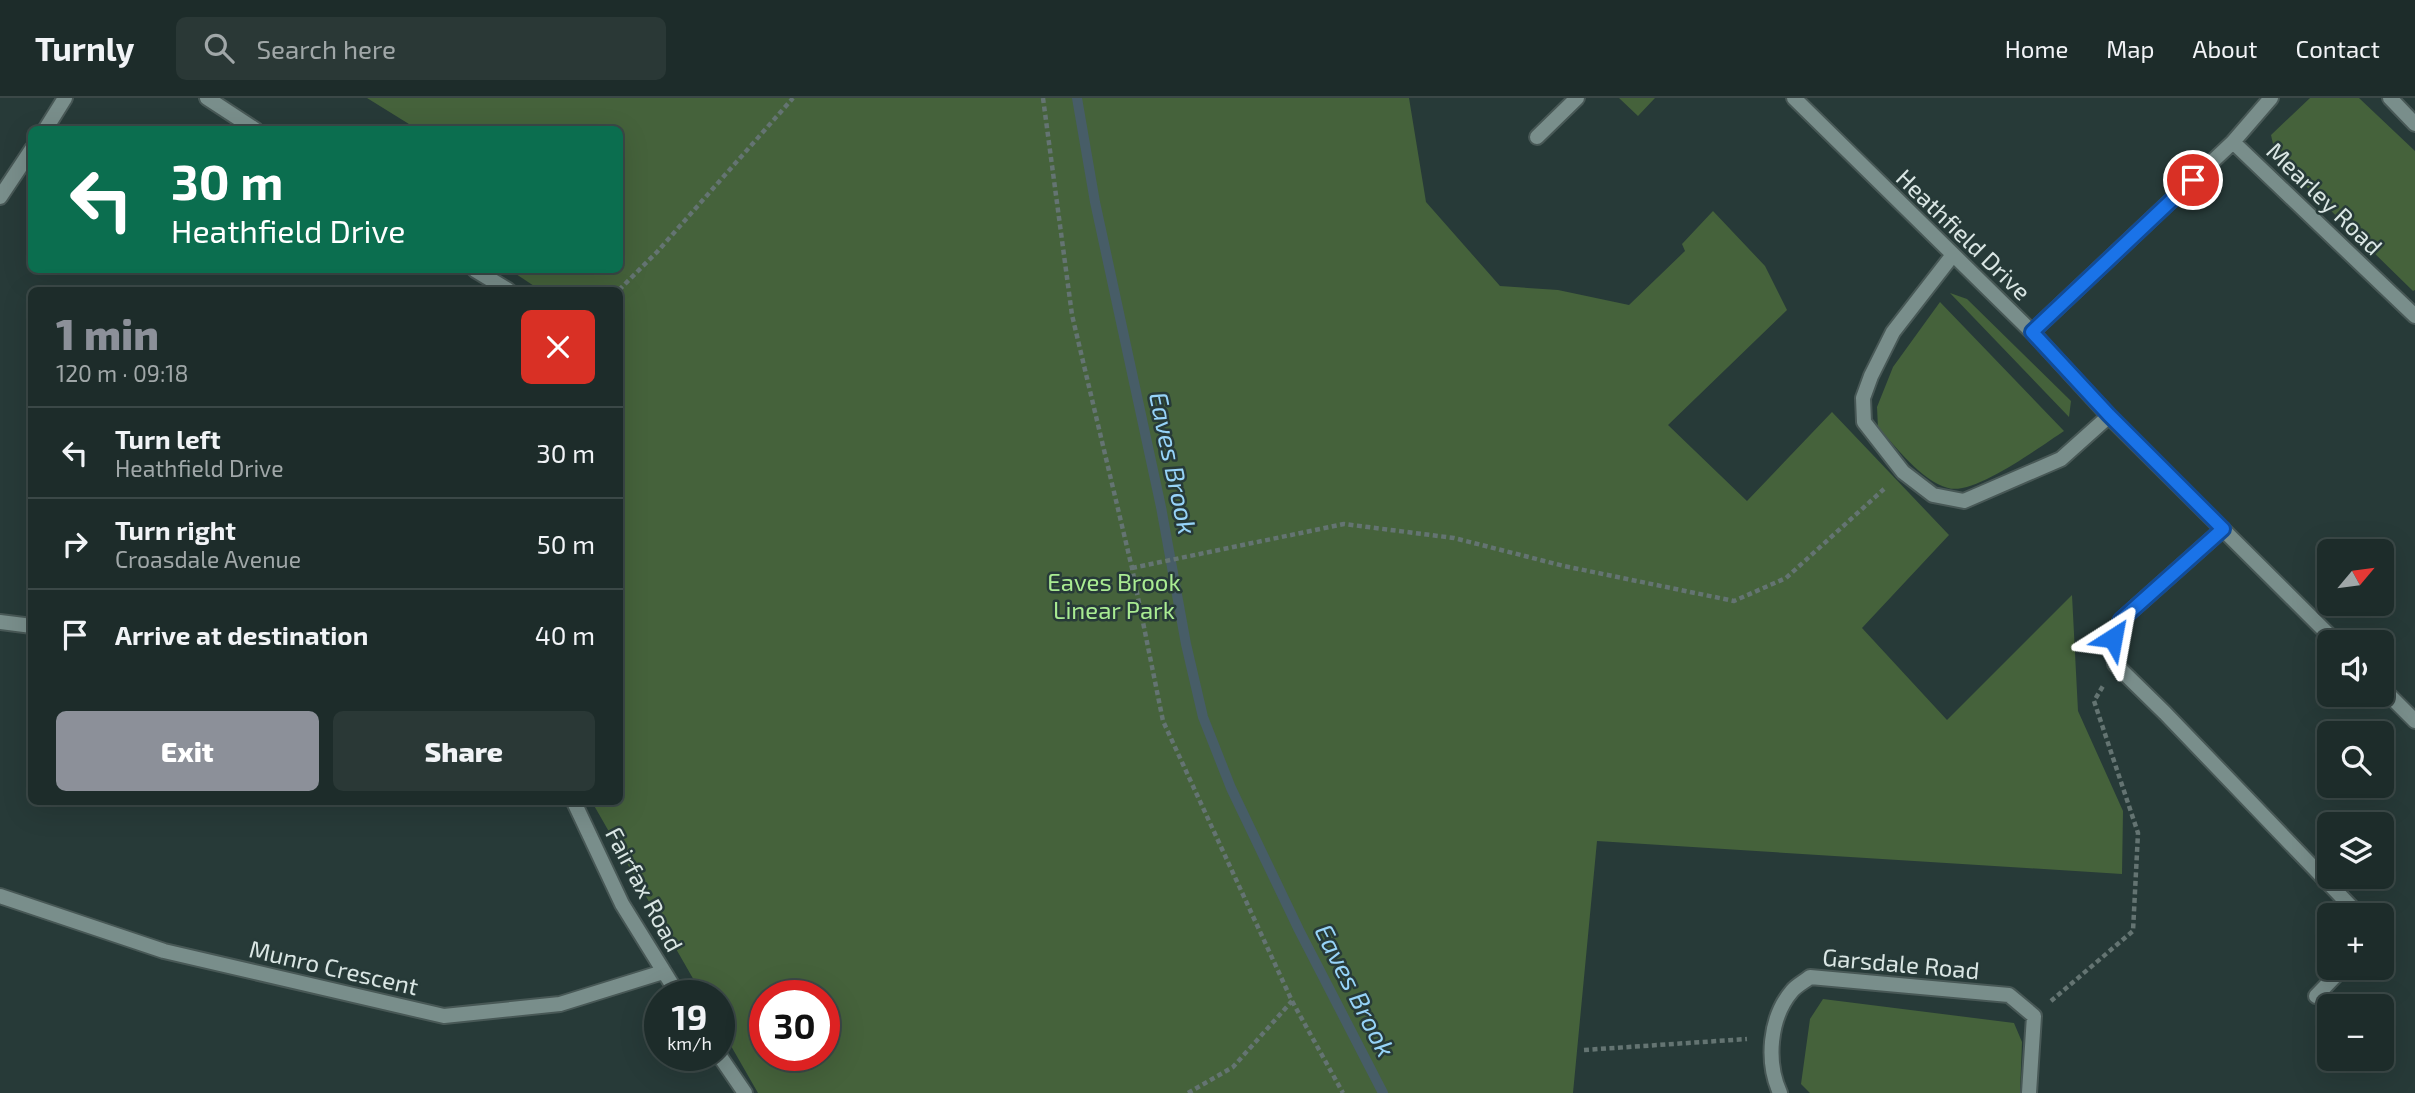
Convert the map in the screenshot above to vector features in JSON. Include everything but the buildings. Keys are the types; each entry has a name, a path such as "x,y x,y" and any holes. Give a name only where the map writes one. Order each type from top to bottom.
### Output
{"street":[{"path":"48,126 65,98"},
{"path":"207,98 250,126"},
{"path":"1537,137 1577,98"},
{"name":"Heathfield Drive","path":"1794,98 2032,332 2109,415 2324,630"},
{"path":"2032,332 2233,142 2270,98"},
{"path":"2390,98 2415,124"},
{"name":"Mearley Road","path":"2233,142 2415,316"},
{"path":"0,197 28,155"},
{"path":"1952,256 1893,332 1863,398 1864,422 1903,472 1933,495 1964,501 2061,460 2109,415"},
{"path":"480,273 503,287"},
{"path":"2223,529 2121,620 2113,638 2115,664 2347,903"},
{"path":"0,622 28,626"},
{"path":"2394,700 2415,721"},
{"name":"Fairfax Road","path":"575,805 622,904 668,980"},
{"name":"Munro Crescent","path":"0,896 164,951 444,1016 560,1004 663,972"},
{"name":"Garsdale Road","path":"1780,1093 1773,1076 1773,1038 1780,1011 1793,989 1810,977 2009,995 2034,1016"},
{"path":"2316,996 2331,980"},
{"path":"2029,1093 2034,1016"},
{"path":"730,1071 745,1093"}],"path":[{"path":"622,287 657,252 793,98"},
{"path":"1044,98 1072,315 1132,568 1163,720 1292,1001 1343,1093"},
{"path":"1132,568 1343,524 1454,538 1563,566 1734,601 1786,578 1903,472"},
{"path":"2034,1016 2133,931 2138,833 2094,701 2115,664"},
{"path":"1188,1093 1233,1067 1292,1001"},
{"path":"1584,1050 1773,1038"}],"green space":[{"name":"Eaves Brook Linear Park","path":"367,98 1409,98 1426,202 1500,286 1558,290 1629,305 1685,251 1682,244 1713,211 1765,266 1787,310 1668,425 1747,501 1832,412 1949,535 1862,628 1947,720 2072,595 2078,711 2123,811 2122,874 1597,841 1573,1093 758,1093 735,1053 735,980 694,980 594,805 623,805 623,287 536,287 514,273 623,273 623,126 412,126"},
{"path":"1619,98 1655,98 1638,116"},
{"path":"2310,98 2359,98 2415,151 2415,290 2413,291 2276,157 2271,135"},
{"path":"1950,293 1967,299 2071,401 2069,417"},
{"path":"1940,302 2064,431 2007,468 1974,485 1960,488 1948,488 1928,478 1910,463 1878,428 1877,407 1893,367"},
{"path":"1823,999 2014,1023 2022,1042 2020,1093 1810,1093 1801,1084 1810,1019"}],"waterway":[{"name":"Eaves Brook","path":"1077,98 1095,202 1203,717 1231,788 1299,930 1383,1093"}],"route":[{"path":"2113,638 2121,620 2223,529 2109,415 2032,332 2193,180"}]}
